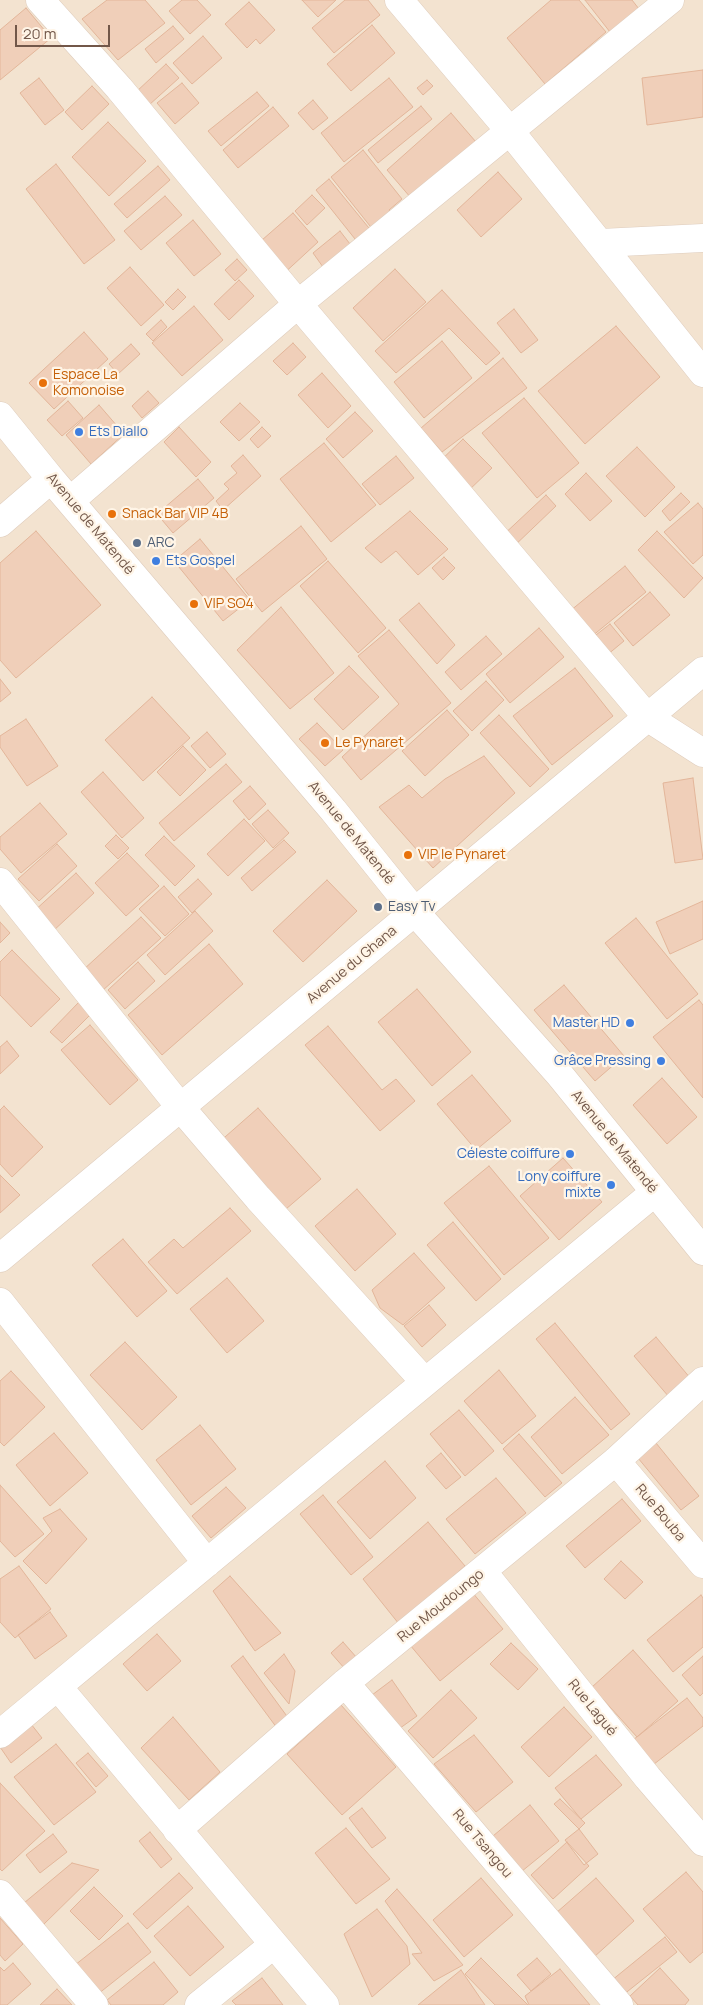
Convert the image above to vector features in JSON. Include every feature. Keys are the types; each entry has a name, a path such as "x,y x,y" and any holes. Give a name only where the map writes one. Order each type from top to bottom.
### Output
{"street":[{"path":"40,0 119,88 298,304 648,717 703,753"},
{"path":"400,0 510,130 703,373"},
{"path":"70,501 298,304 670,0"},
{"path":"601,243 703,238"},
{"name":"Avenue de Matendé","path":"0,416 51,479 333,810 415,912 559,1074 703,1251"},
{"path":"0,523 51,479"},
{"name":"Avenue du Ghana","path":"0,1258 703,671"},
{"path":"0,882 181,1108 258,1198 425,1382"},
{"path":"0,1734 655,1192"},
{"path":"0,1302 207,1563"},
{"name":"Rue Moudoungo","path":"178,1830 345,1683 483,1572 616,1461 703,1381"},
{"name":"Rue Bouba","path":"616,1461 703,1564"},
{"name":"Rue Lagué","path":"483,1572 648,1778 703,1842"},
{"name":"Rue Tsangou","path":"345,1683 619,2005"},
{"path":"58,1687 325,2005"},
{"path":"0,1894 94,2005"},
{"path":"199,2005 273,1945"}],"shaded area":[{"path":"0,0 703,0 703,2005 0,2005"}],"building":[{"path":"107,0 145,0 165,23 118,60 82,19"},
{"path":"182,0 197,0 211,15 190,34 169,11"},
{"path":"302,0 336,0 318,17"},
{"path":"345,0 368,0 380,15 334,53 312,28"},
{"path":"551,0 579,0 606,32 545,84 507,38"},
{"path":"585,0 632,0 639,9 610,32"},
{"path":"249,2 275,30 260,44 256,39 247,48 225,24"},
{"path":"26,8 51,38 0,80 0,30"},
{"path":"372,25 395,53 351,91 327,64"},
{"path":"173,26 184,39 156,63 145,49"},
{"path":"203,36 222,58 192,84 173,63"},
{"path":"166,64 179,78 149,105 136,92"},
{"path":"703,70 703,117 647,125 642,78"},
{"path":"39,78 64,110 45,125 20,93"},
{"path":"389,78 413,107 344,162 321,133"},
{"path":"427,80 433,86 423,95 417,88"},
{"path":"182,83 199,103 175,124 157,103"},
{"path":"92,86 109,104 82,130 65,112"},
{"path":"257,92 269,106 221,146 208,131"},
{"path":"313,100 328,118 313,130 298,113"},
{"path":"421,106 432,119 378,163 368,150"},
{"path":"273,107 289,126 238,168 223,150"},
{"path":"451,113 476,142 411,198 387,170"},
{"path":"108,122 146,161 109,196 72,157"},
{"path":"363,150 402,199 389,210 393,215 374,231 331,177"},
{"path":"56,164 115,240 84,264 26,189"},
{"path":"158,166 170,180 127,218 114,204"},
{"path":"498,172 522,199 481,237 457,210"},
{"path":"329,179 373,233 359,244 316,190"},
{"path":"312,195 325,208 307,225 295,211"},
{"path":"165,196 182,215 141,250 124,231"},
{"path":"293,213 318,242 280,277 254,247"},
{"path":"193,220 221,254 194,276 166,243"},
{"path":"340,231 350,244 323,267 313,253"},
{"path":"237,259 247,270 235,281 225,270"},
{"path":"130,267 164,305 141,326 107,288"},
{"path":"395,269 426,302 383,341 353,308"},
{"path":"239,280 254,296 229,320 214,304"},
{"path":"178,289 186,297 173,310 165,302"},
{"path":"442,290 500,353 486,365 449,328 396,373 375,351"},
{"path":"194,306 223,340 182,376 152,343"},
{"path":"514,309 538,340 521,353 497,323"},
{"path":"161,320 167,327 153,341 146,334"},
{"path":"616,326 660,377 585,444 538,391"},
{"path":"84,332 108,359 54,409 29,383"},
{"path":"442,341 472,378 424,418 394,382"},
{"path":"293,343 306,357 287,375 273,361"},
{"path":"131,344 140,354 118,374 109,364"},
{"path":"503,358 527,388 442,452 421,428"},
{"path":"322,373 351,406 328,428 298,395"},
{"path":"148,391 159,403 142,418 132,406"},
{"path":"524,398 579,463 537,498 482,433"},
{"path":"68,401 83,418 62,436 47,420"},
{"path":"240,403 260,422 239,441 220,422"},
{"path":"99,405 124,434 91,464 66,435"},
{"path":"355,412 373,431 343,458 326,439"},
{"path":"179,427 211,462 196,477 164,442"},
{"path":"262,427 271,436 258,448 250,439"},
{"path":"463,439 492,468 466,493 437,464"},
{"path":"324,443 376,505 331,542 280,479"},
{"path":"637,447 675,487 645,517 606,476"},
{"path":"243,455 261,476 223,510 216,501 229,489 224,484 237,473 231,466"},
{"path":"396,456 414,478 380,505 362,484"},
{"path":"586,473 612,501 590,521 565,494"},
{"path":"198,479 214,498 173,533 157,514"},
{"path":"681,493 690,502 670,521 662,511"},
{"path":"546,495 556,506 511,549 500,538"},
{"path":"698,503 703,509 703,555 693,564 664,532"},
{"path":"410,511 448,549 418,575 396,551 381,563 365,548"},
{"path":"301,526 327,559 262,612 236,579"},
{"path":"36,531 101,605 16,678 0,660 0,563"},
{"path":"657,531 703,578 684,598 638,550"},
{"path":"200,539 250,600 223,621 174,561"},
{"path":"444,557 455,568 443,580 432,568"},
{"path":"328,561 386,628 358,653 300,586"},
{"path":"625,566 646,592 591,637 570,611"},
{"path":"650,592 670,615 633,646 614,623"},
{"path":"419,603 455,645 437,664 399,620"},
{"path":"281,607 334,673 290,709 237,650"},
{"path":"610,624 624,641 601,660 587,642"},
{"path":"539,628 564,657 510,703 486,674"},
{"path":"389,630 451,703 361,780 342,757 399,704 358,656"},
{"path":"486,636 502,654 461,690 445,672"},
{"path":"349,666 379,697 343,730 314,699"},
{"path":"575,668 613,716 552,765 513,716"},
{"path":"0,679 11,693 0,702"},
{"path":"486,681 504,700 472,731 453,711"},
{"path":"152,697 190,738 143,781 105,740"},
{"path":"447,710 469,735 425,776 402,751"},
{"path":"499,715 549,769 530,787 480,733"},
{"path":"26,719 58,766 27,786 0,747 0,736"},
{"path":"317,723 343,750 325,766 299,739"},
{"path":"207,732 226,754 210,768 191,746"},
{"path":"183,746 206,770 180,796 157,772"},
{"path":"484,756 515,793 433,868 379,807 409,785 422,798 445,779"},
{"path":"226,764 242,782 174,841 159,823"},
{"path":"103,772 144,818 122,838 81,792"},
{"path":"693,778 703,859 675,863 663,783"},
{"path":"250,786 266,804 249,820 233,801"},
{"path":"40,803 67,834 21,873 0,849 0,837"},
{"path":"268,810 289,833 273,848 252,824"},
{"path":"244,819 265,841 228,876 207,854"},
{"path":"116,835 129,848 118,859 105,846"},
{"path":"164,836 195,866 175,886 145,855"},
{"path":"284,840 296,852 252,891 241,878"},
{"path":"57,844 77,866 39,901 18,879"},
{"path":"127,853 159,886 126,916 95,883"},
{"path":"76,873 94,893 52,932 33,912"},
{"path":"198,879 212,894 192,913 178,897"},
{"path":"327,880 357,911 303,962 273,931"},
{"path":"164,886 189,914 165,936 139,909"},
{"path":"703,901 703,939 670,954 656,922"},
{"path":"195,911 213,931 165,975 147,955"},
{"path":"141,917 161,938 102,991 83,970"},
{"path":"636,918 698,994 667,1019 605,943"},
{"path":"0,922 10,933 0,943"},
{"path":"209,944 243,984 162,1055 128,1015"},
{"path":"12,950 60,999 31,1027 0,995 0,962"},
{"path":"138,962 155,981 125,1009 108,990"},
{"path":"564,985 624,1056 595,1081 534,1010"},
{"path":"417,989 471,1052 432,1086 378,1022"},
{"path":"699,1000 703,1005 703,1098 653,1037"},
{"path":"80,1001 92,1013 62,1043 50,1032"},
{"path":"90,1025 138,1080 110,1105 61,1050"},
{"path":"328,1026 382,1090 396,1079 415,1101 380,1131 305,1045"},
{"path":"7,1041 19,1056 0,1074 0,1047"},
{"path":"472,1075 511,1121 476,1150 437,1104"},
{"path":"662,1078 697,1117 667,1144 633,1105"},
{"path":"4,1106 43,1147 12,1177 0,1164 0,1110"},
{"path":"258,1108 321,1179 279,1215 217,1144"},
{"path":"563,1158 602,1202 559,1240 520,1196"},
{"path":"489,1166 549,1238 504,1275 444,1203"},
{"path":"0,1175 20,1195 0,1213"},
{"path":"357,1189 396,1234 355,1271 315,1226"},
{"path":"230,1208 251,1231 177,1294 148,1262 174,1239 183,1248"},
{"path":"453,1222 501,1279 476,1301 427,1245"},
{"path":"123,1239 167,1291 137,1317 92,1265"},
{"path":"414,1253 445,1288 403,1325 380,1308 372,1290"},
{"path":"227,1278 264,1321 227,1353 190,1309"},
{"path":"429,1305 446,1325 422,1347 404,1326"},
{"path":"555,1323 630,1414 611,1430 536,1339"},
{"path":"656,1337 691,1379 669,1397 634,1356"},
{"path":"125,1342 177,1397 142,1430 90,1375"},
{"path":"499,1370 536,1416 502,1444 464,1401"},
{"path":"11,1371 45,1407 4,1446 0,1442 0,1381"},
{"path":"575,1397 609,1435 562,1474 531,1437"},
{"path":"459,1410 494,1451 465,1476 430,1434"},
{"path":"200,1425 236,1469 191,1505 156,1460"},
{"path":"54,1433 88,1473 50,1506 16,1465"},
{"path":"519,1434 562,1483 545,1497 503,1449"},
{"path":"656,1443 699,1496 681,1510 638,1458"},
{"path":"441,1453 461,1477 446,1489 426,1466"},
{"path":"385,1461 416,1498 370,1539 337,1502"},
{"path":"496,1478 526,1513 475,1554 446,1519"},
{"path":"0,1485 44,1534 15,1557 0,1541"},
{"path":"226,1487 246,1508 211,1538 192,1516"},
{"path":"323,1495 373,1557 351,1575 300,1514"},
{"path":"622,1499 641,1521 585,1568 566,1546"},
{"path":"60,1509 87,1539 46,1584 23,1561 52,1531 43,1518"},
{"path":"428,1522 465,1566 399,1624 363,1579"},
{"path":"621,1561 643,1582 625,1599 604,1579"},
{"path":"19,1566 51,1609 15,1638 0,1622 0,1579"},
{"path":"230,1576 281,1633 255,1651 213,1591"},
{"path":"472,1592 503,1629 440,1681 410,1645"},
{"path":"701,1595 703,1598 703,1647 673,1672 647,1640"},
{"path":"50,1612 67,1636 35,1659 18,1635"},
{"path":"157,1634 181,1661 147,1691 123,1664"},
{"path":"343,1642 357,1658 345,1669 331,1653"},
{"path":"511,1643 538,1669 518,1690 490,1664"},
{"path":"633,1650 678,1701 637,1737 592,1687"},
{"path":"284,1654 295,1671 289,1704 264,1673"},
{"path":"243,1656 289,1719 277,1728 231,1666"},
{"path":"703,1656 703,1693 700,1696 682,1675"},
{"path":"392,1680 417,1716 396,1731 372,1695"},
{"path":"451,1690 477,1718 433,1758 408,1731"},
{"path":"687,1698 703,1718 703,1726 649,1768 629,1743"},
{"path":"341,1705 396,1767 342,1815 287,1754"},
{"path":"564,1707 592,1737 549,1777 521,1747"},
{"path":"173,1717 220,1772 189,1800 141,1748"},
{"path":"31,1724 42,1738 11,1763 0,1747"},
{"path":"474,1735 513,1782 476,1812 434,1764"},
{"path":"56,1744 96,1792 54,1825 14,1777"},
{"path":"88,1753 108,1776 96,1787 76,1763"},
{"path":"596,1755 622,1785 581,1819 555,1788"},
{"path":"0,1783 45,1831 2,1871 0,1869"},
{"path":"560,1799 585,1823 579,1829 554,1804"},
{"path":"530,1805 559,1841 516,1876 487,1841"},
{"path":"362,1808 386,1838 372,1848 349,1818"},
{"path":"346,1828 390,1879 356,1904 315,1853"},
{"path":"579,1829 598,1854 584,1865 565,1840"},
{"path":"150,1832 172,1859 161,1868 139,1841"},
{"path":"53,1834 67,1852 40,1873 26,1855"},
{"path":"567,1842 589,1866 553,1899 531,1875"},
{"path":"72,1863 99,1870 43,1925 24,1903"},
{"path":"686,1872 703,1892 703,1952 690,1963 643,1909"},
{"path":"179,1873 193,1888 147,1929 133,1914"},
{"path":"481,1878 513,1915 464,1957 433,1920"},
{"path":"596,1878 634,1921 594,1957 556,1913"},
{"path":"94,1887 123,1916 99,1940 70,1911"},
{"path":"397,1889 463,1965 434,1981 412,1954 422,1953 385,1901"},
{"path":"188,1906 224,1947 190,1976 154,1936"},
{"path":"377,1909 407,1946 410,1964 372,1997 344,1934"},
{"path":"0,1918 23,1944 5,1961 0,1955"},
{"path":"128,1923 151,1952 98,1994 75,1965"},
{"path":"665,1937 677,1952 618,1999 606,1985"},
{"path":"481,1958 528,2005 495,2005 465,1974"},
{"path":"537,1958 551,1974 531,1991 517,1975"},
{"path":"154,1962 178,1992 163,2005 111,2005 107,2000"},
{"path":"13,1963 31,1984 7,2005 0,2005 0,1967 4,1971"},
{"path":"660,1968 689,2000 685,2005 638,2005 630,1996"},
{"path":"560,1969 590,2005 529,2005 525,1996"},
{"path":"461,1970 485,2005 418,2005"},
{"path":"262,1978 283,2005 236,2005 232,2001"},
{"path":"57,1989 72,2005 40,2005"}],"place":[{"name":"Espace La Komonoise","path":"43,383"},
{"name":"Ets Diallo","path":"79,432"},
{"name":"Snack Bar VIP 4B","path":"112,514"},
{"name":"ARC","path":"137,543"},
{"name":"Ets Gospel","path":"156,561"},
{"name":"VIP SO4","path":"194,604"},
{"name":"Le Pynaret","path":"325,743"},
{"name":"VIP le Pynaret","path":"408,855"},
{"name":"Easy Tv","path":"378,907"},
{"name":"Master HD","path":"630,1023"},
{"name":"Grâce Pressing","path":"661,1061"},
{"name":"Céleste coiffure","path":"570,1154"},
{"name":"Lony coiffure mixte","path":"611,1185"}]}
